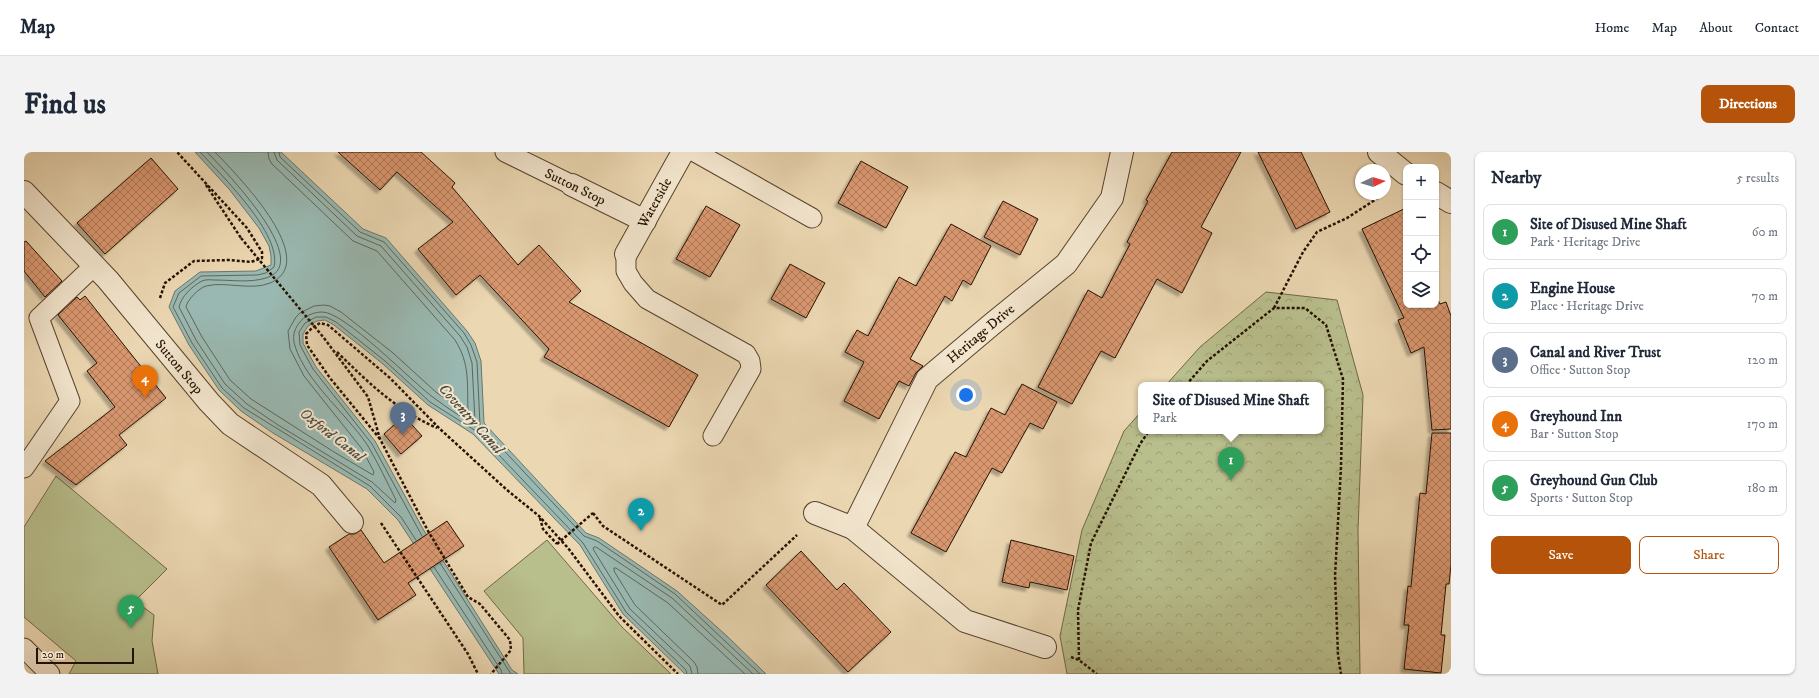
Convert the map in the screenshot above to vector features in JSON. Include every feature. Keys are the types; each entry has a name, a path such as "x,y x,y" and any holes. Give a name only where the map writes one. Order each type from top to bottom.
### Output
{"street":[{"name":"Waterside","path":"626,254 683,152"},
{"name":"Heritage Drive","path":"852,528 927,380 991,325 1066,264 1112,198 1122,152"},
{"path":"1379,152 1403,172"},
{"name":"Sutton Stop","path":"572,186 645,221"},
{"name":"Sutton Stop","path":"24,192 108,280 208,402 230,424 321,484 352,522"},
{"path":"1439,195 1451,202"},
{"path":"815,513 852,528 965,621 1045,647"}],"lane":[{"name":"Sutton Stop","path":"505,152 572,186"},
{"path":"695,152 812,218"},
{"path":"626,254 626,271 633,283 647,299 746,354 750,361 751,369 713,436"},
{"path":"24,468 70,401 39,318 94,266"},
{"path":"24,648 50,674"}],"path":[{"path":"159,300 165,283 194,261 230,260 251,262 262,258 262,252 247,228 177,152"},
{"path":"201,178 241,238 332,347 377,391 414,417 440,429"},
{"path":"1189,382 1207,360 1274,308 1303,252 1317,232 1347,218 1375,200"},
{"path":"1274,308 1305,308 1326,325 1343,379 1335,576 1338,655 1341,674"},
{"path":"380,439 330,378 307,345 306,334 320,323 328,325 390,378 440,429 507,490 539,516 568,548 620,616 678,674"},
{"path":"332,347 368,397 380,439 428,531 468,597 480,604 510,640 511,650 491,674"},
{"path":"1078,660 1078,610 1091,543 1140,444 1147,434"},
{"path":"539,516 544,529 557,544 593,513 603,526 722,605 808,525 815,513"}],"green space":[{"path":"1266,292 1337,300 1363,395 1358,530 1360,674 1067,674 1060,636 1082,530 1124,431 1138,415 1138,434 1324,434 1324,382 1169,382 1200,347"},
{"path":"56,476 167,569 135,601 154,615 152,641 158,674 69,674 76,661 24,617 24,527"},
{"path":"547,540 622,627 671,674 524,674 523,638 484,591"}],"water":[{"path":"195,152 281,152 363,229 386,238 467,331 475,343 481,361 484,423 586,533 599,538 677,591 766,674 685,674 623,614 580,545 473,434 428,405 383,364 334,325 325,320 317,321 308,326 303,334 303,343 316,367 375,441 423,529 512,670 518,674 499,674 398,520 367,489 273,433 241,411 219,390 189,345 169,307 175,291 200,272 256,271 271,265 269,246 259,228 229,189"}],"building":[{"path":"338,152 421,152 455,183 452,187 518,265 539,245 581,291 569,302 698,375 669,427 544,357 549,349 480,275 456,295 418,249 453,222 397,172 380,190"},
{"path":"1172,152 1241,152 1201,227 1212,233 1182,293 1157,279 1115,358 1101,351 1072,404 1038,387 1088,290 1102,298 1130,244 1127,242 1148,201 1146,200"},
{"path":"1258,152 1301,152 1330,212 1296,229"},
{"path":"151,158 178,189 105,254 77,223"},
{"path":"861,161 908,187 886,228 838,203"},
{"path":"1003,201 1038,219 1020,255 984,237"},
{"path":"706,206 740,225 710,277 676,259"},
{"path":"1403,209 1403,308 1439,308 1439,302 1440,304 1446,302 1451,316 1451,429 1432,430 1424,347 1411,353 1398,320 1404,318 1362,229"},
{"path":"951,224 991,246 971,285 963,280 952,301 945,296 910,359 923,366 916,373 909,386 899,381 879,419 844,401 864,362 845,352 857,330 868,336 899,277 916,286"},
{"path":"26,241 62,281 45,297 24,271 24,242"},
{"path":"790,264 825,283 806,318 771,299"},
{"path":"85,296 166,398 119,435 127,445 76,485 45,461 115,407 87,371 97,363 58,315 77,297 80,300"},
{"path":"1022,384 1057,402 1043,429 1030,423 1002,473 992,468 946,552 911,533 955,452 966,457 991,408 1005,415"},
{"path":"404,416 422,436 401,454 384,434"},
{"path":"1432,433 1451,433 1451,565 1449,584 1446,584 1441,635 1445,635 1441,673 1404,669 1409,625 1404,625 1408,586 1411,587 1420,493 1426,494"},
{"path":"447,521 464,546 408,583 416,595 378,620 329,547 349,534 355,534 361,530 384,563"},
{"path":"1011,540 1074,556 1067,590 1030,582 1029,588 1002,582"},
{"path":"801,551 837,590 844,583 891,632 848,672 766,585"}],"place":[{"name":"Greyhound Inn","path":"145,398"},
{"name":"Canal and River Trust","path":"403,435"},
{"name":"Site of Disused Mine Shaft","path":"1231,480"},
{"name":"Engine House","path":"641,531"},
{"name":"Greyhound Gun Club","path":"131,628"}],"water label":[{"name":"Coventry Canal","path":"471,419"},
{"name":"Oxford Canal","path":"332,435"}]}
